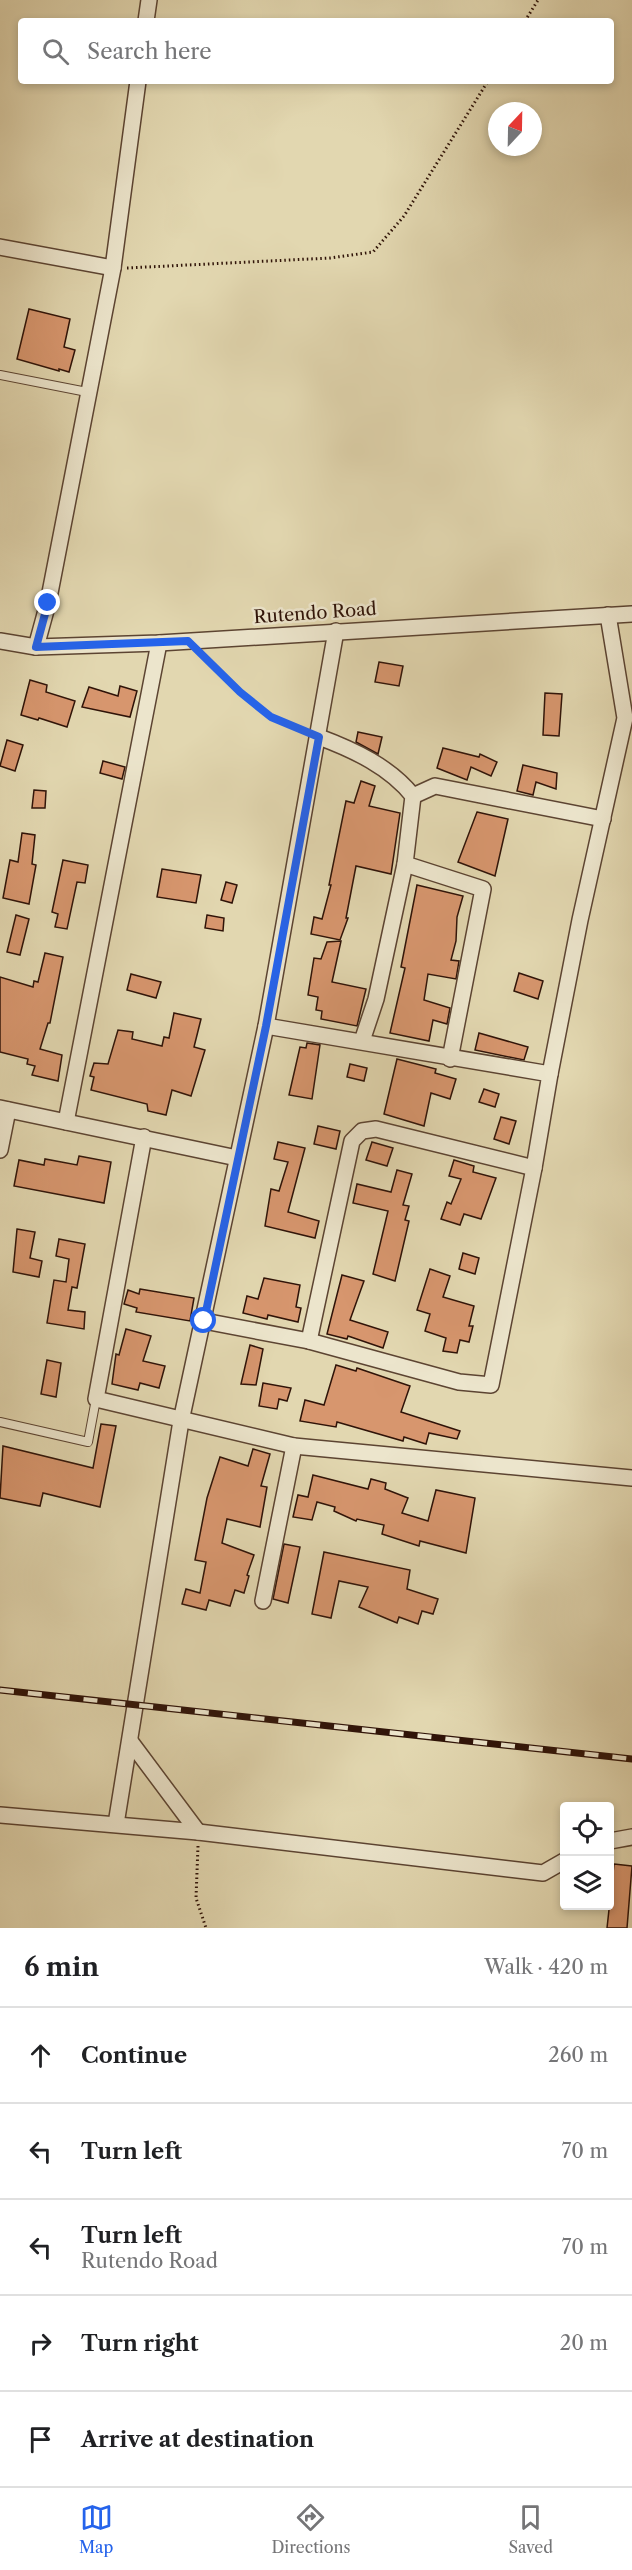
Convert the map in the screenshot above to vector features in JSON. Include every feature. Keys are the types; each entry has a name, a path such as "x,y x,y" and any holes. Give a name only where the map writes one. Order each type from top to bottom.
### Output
{"street":[{"path":"146,18 149,0"},
{"path":"36,647 48,603 87,392 113,268 138,84"},
{"path":"0,247 113,268"},
{"name":"Rutendo Road","path":"0,641 36,647 159,643 632,614"},
{"path":"204,1321 309,1341 459,1382 491,1385 580,920 625,718 608,615"},
{"path":"116,1824 181,1421 266,1026 336,631"},
{"path":"66,1122 159,643"},
{"path":"319,737 346,747 399,778 413,796 405,864 376,999 362,1041"},
{"path":"413,796 435,786 603,819"},
{"path":"405,864 483,889 450,1059"},
{"path":"266,1026 362,1041 450,1059 550,1074"},
{"path":"0,1150 4,1109 237,1158"},
{"path":"309,1341 352,1141 362,1131 376,1130 534,1168"},
{"path":"144,1137 96,1399 294,1446 632,1478"},
{"path":"263,1601 276,1525 294,1446"},
{"path":"130,1742 198,1832"},
{"path":"0,1815 198,1832 543,1872 560,1863"},
{"path":"614,1840 632,1837"}],"lane":[{"path":"0,375 87,392"},
{"path":"0,1422 88,1442 96,1399"}],"path":[{"path":"527,18 538,0"},
{"path":"113,268 330,258 373,252 404,216 486,84"},
{"path":"188,641 240,692 271,717 319,737"},
{"path":"198,1832 196,1898 206,1928"}],"building":[{"path":"29,309 70,319 64,347 75,350 69,372 17,359"},
{"path":"379,662 403,666 399,686 375,682"},
{"path":"30,680 47,685 46,692 75,701 67,727 21,715"},
{"path":"120,686 137,691 130,717 82,707 89,687 118,696"},
{"path":"545,693 562,694 559,736 543,735"},
{"path":"358,732 382,737 378,754 356,742"},
{"path":"7,740 23,745 15,771 0,766"},
{"path":"443,748 479,757 480,754 497,762 491,776 471,767 467,780 437,768"},
{"path":"103,761 125,767 122,779 100,773"},
{"path":"523,765 557,773 556,789 536,782 533,795 517,791"},
{"path":"361,781 375,786 369,806 400,813 391,874 356,866 346,918 348,918 340,940 311,934 314,917 322,919 331,885 329,885 346,801 354,803"},
{"path":"34,790 46,791 45,808 32,808"},
{"path":"477,812 508,819 495,876 458,862"},
{"path":"22,833 35,835 32,864 36,865 29,904 3,898 10,860 18,862"},
{"path":"63,860 88,865 85,883 77,882 67,929 55,927 58,914 52,912"},
{"path":"162,869 201,875 196,903 157,897"},
{"path":"226,882 237,885 232,903 221,900"},
{"path":"417,885 463,896 457,917 456,941 451,960 459,961 456,979 428,974 424,1000 450,1008 447,1024 433,1020 429,1041 390,1033 405,968 401,967"},
{"path":"16,915 29,919 20,955 7,952"},
{"path":"207,915 224,918 223,931 205,928"},
{"path":"341,941 332,982 366,989 357,1026 321,1019 322,1011 316,1010 318,997 308,995 314,958 321,959 327,942"},
{"path":"45,953 63,957 50,1023 48,1023 40,1049 62,1055 58,1081 32,1075 35,1066 27,1064 28,1059 0,1052 0,977 33,987 34,981 38,982"},
{"path":"519,973 543,981 538,999 514,991"},
{"path":"131,974 161,982 156,998 127,990"},
{"path":"174,1013 201,1019 194,1047 205,1050 191,1096 172,1090 166,1115 148,1111 147,1104 91,1090 94,1077 90,1076 94,1063 108,1064 118,1030 133,1032 132,1039 162,1046 164,1037 169,1038"},
{"path":"479,1033 528,1047 524,1060 475,1050"},
{"path":"307,1043 320,1045 312,1099 289,1095 300,1047 306,1048"},
{"path":"397,1059 436,1069 435,1073 456,1079 450,1099 431,1093 424,1126 384,1114"},
{"path":"350,1064 367,1068 364,1081 347,1077"},
{"path":"484,1089 499,1094 495,1107 479,1102"},
{"path":"501,1117 516,1121 509,1144 494,1139"},
{"path":"318,1126 340,1131 336,1149 314,1144"},
{"path":"278,1142 305,1148 288,1212 319,1221 315,1238 265,1226 271,1189 279,1191 288,1162 274,1159"},
{"path":"372,1142 393,1148 387,1166 366,1160"},
{"path":"79,1156 111,1162 104,1203 14,1186 19,1160 44,1165 45,1159 77,1165"},
{"path":"454,1160 474,1166 473,1172 496,1178 481,1219 464,1214 460,1225 441,1219 447,1202 451,1204 461,1179 449,1176"},
{"path":"397,1170 412,1174 403,1205 409,1206 405,1220 409,1221 395,1281 373,1274 388,1211 353,1203 357,1184 391,1192"},
{"path":"17,1229 35,1232 30,1258 42,1261 39,1277 13,1272"},
{"path":"59,1239 85,1244 77,1288 72,1287 68,1310 85,1312 84,1329 47,1323 54,1280 66,1282 69,1259 56,1256"},
{"path":"463,1253 479,1258 475,1274 459,1269"},
{"path":"430,1269 450,1276 443,1297 474,1306 469,1326 473,1326 469,1342 460,1340 457,1353 443,1351 446,1338 425,1331 430,1314 417,1310"},
{"path":"342,1275 364,1281 350,1320 388,1332 383,1348 348,1336 347,1339 327,1334"},
{"path":"264,1278 300,1285 296,1307 301,1308 298,1322 268,1315 267,1319 243,1313 247,1296 258,1299"},
{"path":"140,1289 194,1298 190,1321 136,1312 137,1308 124,1304 128,1290 139,1294"},
{"path":"126,1329 151,1336 143,1361 165,1366 159,1388 140,1383 138,1390 112,1384 116,1354 119,1355"},
{"path":"250,1345 263,1349 256,1385 241,1384"},
{"path":"47,1360 61,1363 56,1397 41,1394"},
{"path":"336,1365 356,1371 357,1368 410,1386 401,1412 460,1431 457,1439 429,1433 426,1444 404,1437 403,1441 337,1422 336,1427 300,1421 305,1400 324,1405"},
{"path":"263,1383 291,1388 287,1401 279,1399 277,1409 259,1406"},
{"path":"101,1424 116,1426 100,1507 43,1493 40,1506 0,1498 3,1446 93,1468"},
{"path":"253,1449 270,1454 261,1486 267,1487 260,1527 227,1519 222,1543 254,1555 244,1593 235,1590 230,1606 209,1600 206,1610 182,1604 186,1589 200,1593 206,1562 195,1560 207,1498 220,1457 248,1466"},
{"path":"313,1475 368,1489 371,1479 386,1483 385,1489 408,1498 402,1513 428,1521 436,1490 475,1498 466,1553 420,1541 419,1546 382,1534 384,1525 357,1519 356,1521 334,1511 335,1507 317,1502 312,1520 293,1517 298,1495 308,1497"},
{"path":"284,1544 300,1547 288,1603 273,1599"},
{"path":"324,1552 410,1570 407,1589 438,1599 433,1614 422,1611 418,1624 399,1617 397,1623 359,1607 368,1587 339,1581 331,1618 312,1614"},
{"path":"614,1864 632,1866 627,1928 607,1928 609,1910 614,1910"}],"railway":[{"path":"0,1690 632,1759"}],"route":[{"path":"48,603 36,647 188,641 240,692 271,717 296,725 319,737 266,1026 204,1321"}]}
